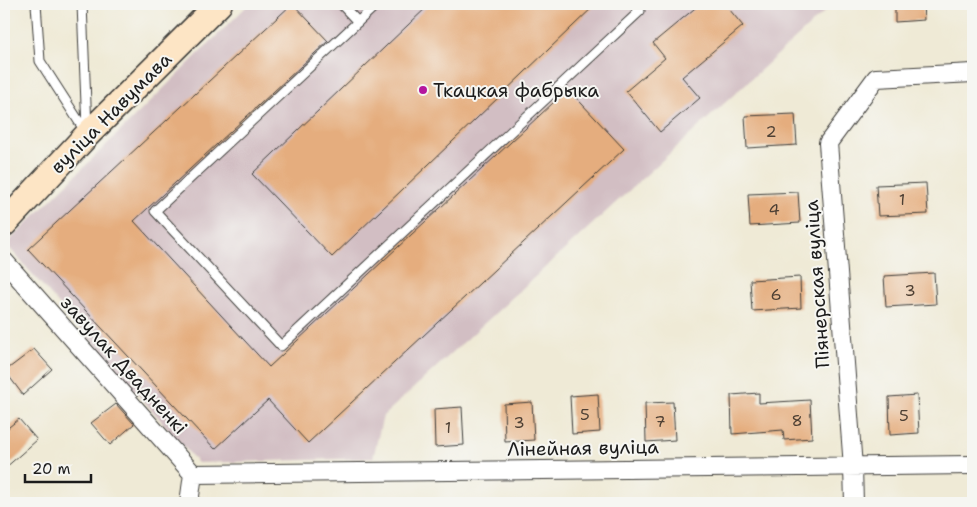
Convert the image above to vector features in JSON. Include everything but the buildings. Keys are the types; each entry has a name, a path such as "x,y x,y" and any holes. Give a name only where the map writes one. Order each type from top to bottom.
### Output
{"street":[{"name":"вуліца Навумава","path":"4,224 87,134 219,4"},
{"name":"Піянерская вуліца","path":"854,503 853,467 828,143 876,78 973,73"},
{"name":"завулак Двадненкі","path":"4,261 193,474"},
{"name":"Лінейная вуліца","path":"193,474 973,465"},
{"path":"189,503 193,474"}],"lane":[{"path":"36,4 40,62 87,134"},
{"path":"82,4 87,134"},
{"path":"341,4 358,22"},
{"path":"377,4 155,211 281,346 640,11 633,4"}],"shaded area":[{"path":"249,4 833,4 383,416 373,458 198,463 6,244"}],"place":[{"name":"Ткацкая фабрыка","path":"423,90"}]}
